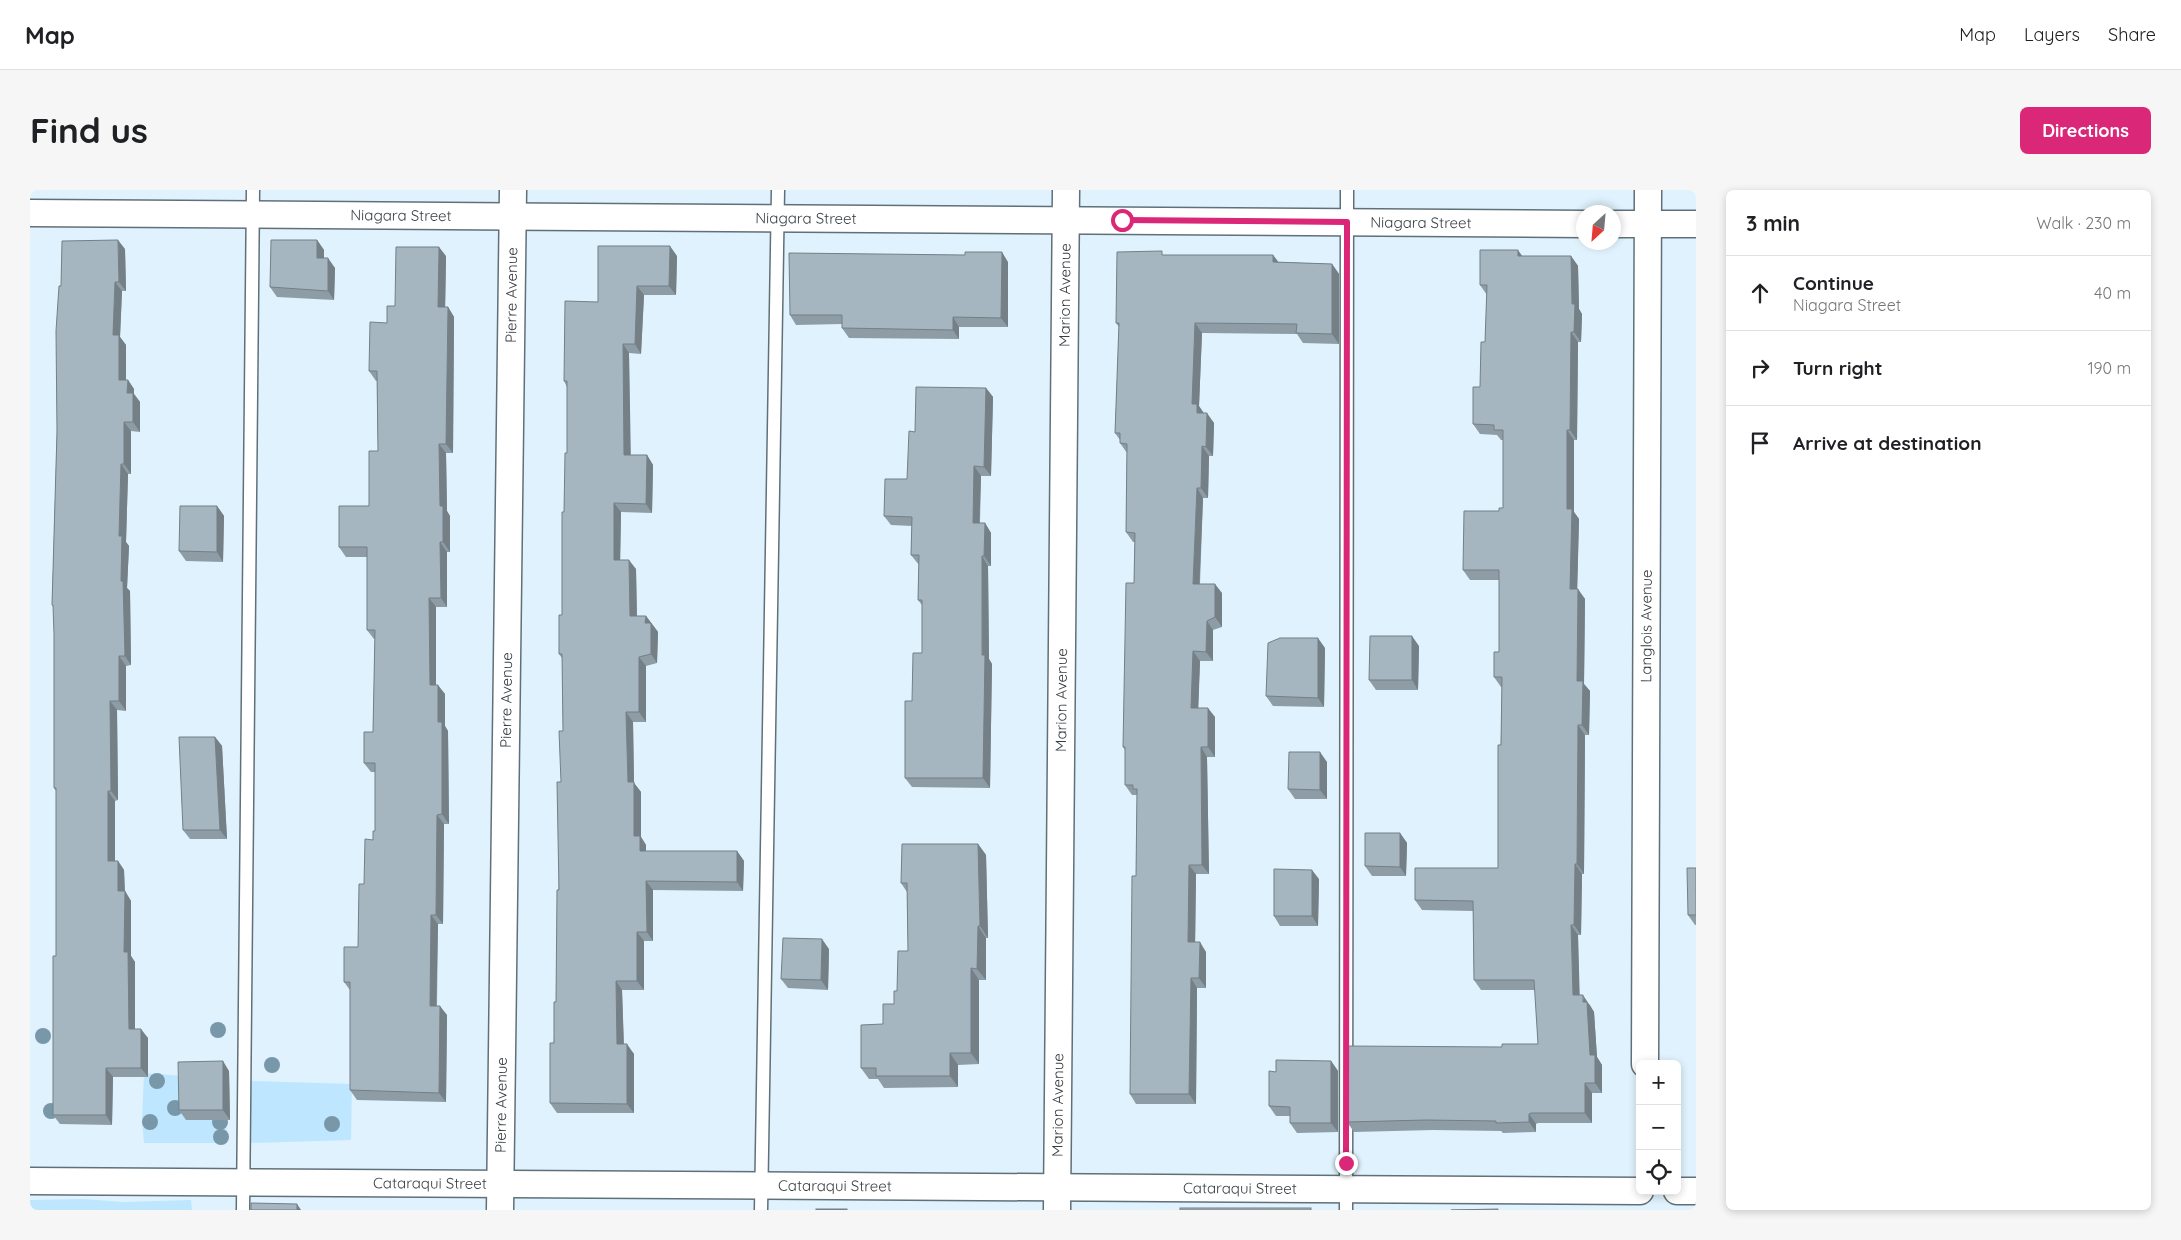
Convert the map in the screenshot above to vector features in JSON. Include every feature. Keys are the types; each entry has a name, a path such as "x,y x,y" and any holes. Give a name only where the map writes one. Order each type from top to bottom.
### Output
{"street":[{"name":"Pierre Avenue","path":"500,1210 513,190"},
{"name":"Marion Avenue","path":"1058,1199 1066,190"},
{"name":"Langlois Avenue","path":"1645,1060 1648,190"},
{"name":"Niagara Street","path":"30,212 253,202 513,216 1576,224"},
{"path":"1621,224 1696,224"},
{"name":"Cataraqui Street","path":"30,1181 500,1184 761,1198 1346,1199 1636,1191"},
{"path":"1681,1191 1696,1191"},
{"path":"1645,1195 1645,1210"}],"lane":[{"path":"761,1198 778,190"},
{"path":"1346,1199 1347,190"},
{"path":"243,1210 253,202"}],"shaded area":[{"path":"144,1073 184,1076 186,1120 226,1120 227,1143 144,1143 142,1120"},
{"path":"251,1081 352,1084 351,1140 250,1143"},
{"path":"84,1199 123,1202 191,1200 192,1210 30,1210 30,1200"}],"building":[{"path":"118,240 119,282 115,282 113,335 119,335 119,380 128,380 127,393 133,393 133,422 124,422 124,464 121,464 119,536 122,536 121,581 123,581 125,656 119,656 119,701 110,701 111,791 108,791 108,861 118,861 118,891 125,891 124,952 128,952 129,1029 141,1029 141,1068 106,1068 106,1115 53,1115 53,956 56,956 56,788 54,788 54,634 52,605 57,432 56,331 59,286 61,286 62,241"},
{"path":"271,240 317,240 317,258 328,258 328,291 270,287"},
{"path":"598,246 670,246 669,286 637,286 635,344 623,344 624,455 647,455 646,504 614,503 614,560 629,560 630,616 646,616 645,623 651,623 651,654 639,657 639,712 626,712 628,782 634,782 634,836 640,836 640,851 737,851 737,882 646,881 647,932 637,932 637,981 616,981 617,1044 627,1044 627,1104 550,1103 550,1043 554,1043 557,890 559,890 557,782 561,782 559,731 563,731 562,654 559,654 559,615 562,615 562,512 564,512 565,453 567,453 567,381 564,381 565,301 598,302"},
{"path":"396,247 439,247 438,307 448,307 446,444 439,444 440,506 443,506 443,542 440,542 441,598 429,598 430,685 438,685 438,722 442,722 442,814 437,815 436,915 431,915 430,1006 440,1006 439,1093 350,1090 350,982 344,982 344,947 358,947 359,884 364,884 365,839 373,840 373,831 375,831 375,763 364,763 364,732 373,732 375,630 367,630 367,547 339,547 339,506 369,506 369,451 378,451 377,371 369,371 370,322 387,323 387,306 395,306"},
{"path":"1480,250 1518,250 1518,256 1571,256 1572,304 1575,304 1574,332 1571,332 1570,430 1567,430 1567,509 1572,509 1570,589 1578,589 1577,681 1583,681 1582,725 1578,725 1577,864 1575,864 1574,925 1571,925 1573,995 1583,995 1583,1002 1587,1002 1590,1055 1595,1055 1595,1083 1585,1083 1585,1113 1531,1113 1529,1114 1529,1122 1496,1123 1496,1121 1426,1120 1347,1122 1347,1046 1502,1047 1502,1044 1538,1044 1534,980 1474,980 1473,901 1415,900 1415,868 1498,868 1498,745 1501,745 1502,677 1494,677 1494,652 1499,652 1499,570 1463,570 1464,511 1499,511 1499,508 1503,508 1503,430 1494,430 1494,425 1473,424 1473,387 1480,387 1481,342 1485,342 1487,285 1480,285"},
{"path":"1162,251 1162,255 1273,255 1273,262 1332,264 1332,334 1296,333 1297,324 1195,323 1192,404 1197,404 1197,413 1207,413 1206,447 1202,446 1201,488 1197,488 1193,584 1215,584 1215,617 1207,621 1206,652 1193,651 1191,708 1208,708 1208,747 1201,747 1202,865 1189,865 1188,942 1200,942 1199,978 1191,978 1189,1094 1130,1094 1132,876 1136,876 1137,789 1133,789 1133,785 1125,785 1125,747 1123,747 1126,583 1134,583 1135,533 1126,532 1127,444 1120,443 1120,433 1115,433 1119,323 1116,323 1117,252"},
{"path":"965,252 1002,252 1001,318 953,317 953,330 842,328 842,315 790,315 789,253 965,255"},
{"path":"916,387 986,388 984,467 974,466 973,523 985,523 984,556 982,556 982,655 985,655 983,778 905,778 905,701 912,701 913,653 922,653 922,600 918,600 919,555 911,555 912,517 884,516 885,479 907,479 909,431 915,432"},
{"path":"180,506 217,506 217,552 179,551"},
{"path":"1370,636 1412,636 1412,680 1369,680"},
{"path":"1280,638 1318,638 1318,698 1266,696 1268,643"},
{"path":"179,737 215,737 220,830 183,830"},
{"path":"1289,752 1320,752 1320,790 1288,789"},
{"path":"1365,833 1400,833 1400,867 1365,866"},
{"path":"902,844 978,844 980,926 978,926 977,969 971,968 971,1053 950,1053 950,1076 876,1076 876,1068 861,1068 861,1025 883,1024 883,1004 894,1004 894,991 897,991 898,951 908,951 907,883 901,883"},
{"path":"1687,868 1696,868 1696,915 1688,915"},
{"path":"1274,869 1312,870 1312,916 1274,916"},
{"path":"783,938 822,939 821,980 781,979"},
{"path":"1276,1060 1331,1061 1331,1123 1290,1123 1290,1107 1269,1106 1269,1071 1276,1072"},
{"path":"223,1061 223,1110 179,1110 178,1062"},
{"path":"251,1203 297,1204 297,1210 251,1210"},
{"path":"1180,1208 1311,1208 1311,1210 1180,1210"},
{"path":"847,1209 847,1210 816,1210"},
{"path":"1498,1209 1498,1210 1451,1210"}],"route":[{"path":"1122,220 1347,222 1346,1163"}]}
